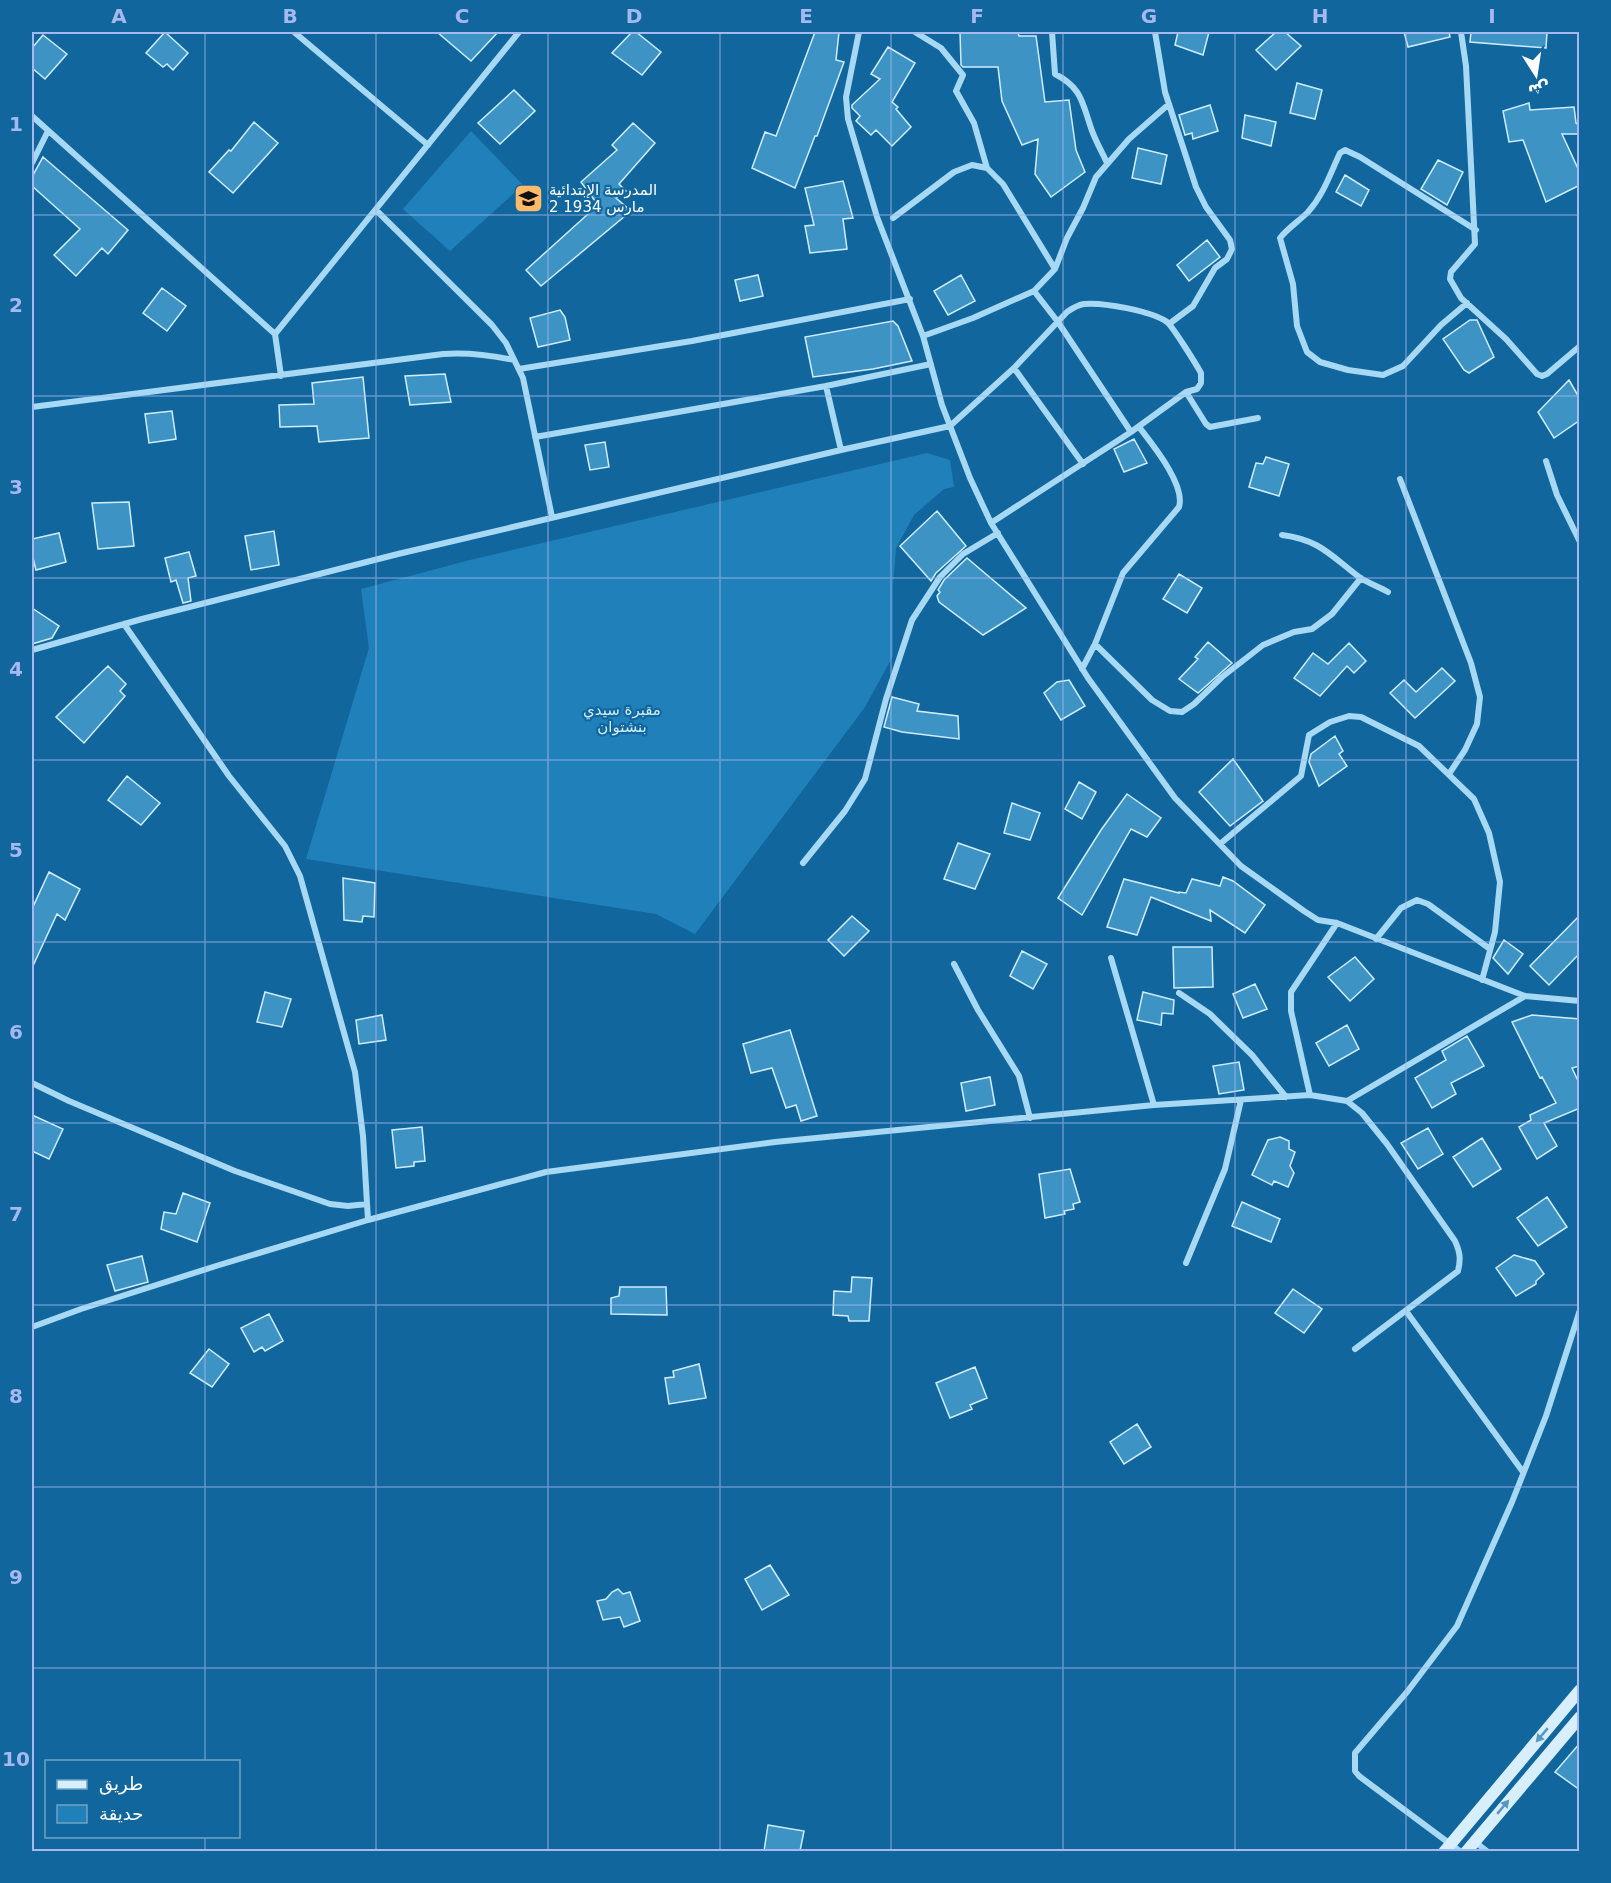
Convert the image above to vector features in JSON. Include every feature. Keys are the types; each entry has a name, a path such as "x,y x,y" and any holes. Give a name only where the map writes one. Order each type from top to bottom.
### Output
{"main road":[{"path":"1452,1849 1580,1690"},
{"path":"1466,1851 1580,1717"}],"street":[{"path":"294,32 428,145"},
{"path":"274,334 519,32"},
{"path":"859,32 846,97 848,119 877,217 910,299 942,405 970,477 991,523 1082,669 1174,798 1241,866 1318,920 1337,923 1525,996 1580,1001"},
{"path":"915,32 941,48 963,75 956,91 974,123 987,168 1003,184 1055,269"},
{"path":"1052,32 1055,74 1069,81 1082,98 1092,130 1107,164"},
{"path":"1155,32 1169,104 1196,188 1206,207 1230,240 1232,249 1227,259 1215,268 1193,306 1169,324"},
{"path":"1461,32 1466,66 1473,212 1476,230 1475,244 1451,272 1450,279 1453,287 1542,376 1580,346"},
{"path":"923,336 973,318 1034,291 1055,269 1066,238 1083,208 1096,177 1129,139 1169,104"},
{"path":"32,116 274,334 281,376"},
{"path":"32,163 48,131"},
{"path":"1467,303 1441,325 1403,366 1383,375 1348,370 1320,362 1307,352 1297,326 1293,284 1280,238 1322,193 1340,153 1345,150 1360,157 1476,230"},
{"path":"893,218 954,172 972,165 987,168"},
{"path":"376,210 492,325 506,343 523,378 552,517"},
{"path":"1034,291 1058,322 1131,432"},
{"path":"519,369 692,341 910,299"},
{"path":"32,650 124,624 552,517 950,426 1014,368 1075,306 1086,304 1136,311 1157,317 1169,324 1201,373 1201,383 1197,389 1186,392 1131,432 991,523"},
{"path":"32,407 462,353 514,360"},
{"path":"535,437 826,386 931,364"},
{"path":"1014,368 1083,464"},
{"path":"826,386 841,450"},
{"path":"1186,392 1210,427 1258,418"},
{"path":"1082,669 1095,644 1123,573 1179,507 1181,500 1155,447 1138,427"},
{"path":"1546,461 1557,495 1580,542"},
{"path":"1400,479 1468,654 1480,697 1477,724 1465,750 1449,774"},
{"path":"803,863 844,811 865,779 886,699 912,620 940,577 963,554 998,533"},
{"path":"1282,535 1302,538 1318,545 1361,578 1388,592"},
{"path":"1095,644 1152,700 1170,711 1182,712 1263,645 1294,632 1312,629 1332,614 1361,578"},
{"path":"124,624 229,776 285,846 300,876 355,1072 363,1136 368,1220"},
{"path":"1220,844 1301,776 1309,735 1330,722 1349,716 1360,717 1419,746 1474,799 1489,833 1500,882 1495,932 1482,980"},
{"path":"1376,939 1401,908 1416,900 1428,904 1490,948"},
{"path":"1310,1095 1291,1011 1291,992 1337,923"},
{"path":"1112,958 1154,1105"},
{"path":"954,964 978,1010 1019,1076 1030,1118"},
{"path":"1179,993 1210,1014 1252,1055 1286,1097"},
{"path":"1347,1101 1525,996"},
{"path":"32,1083 235,1171 297,1194 348,1206 367,1204"},
{"path":"32,1327 216,1266 368,1220 546,1172 775,1142 1154,1105 1310,1095 1328,1096 1347,1101 1362,1113 1387,1144 1455,1241 1460,1252 1458,1270 1355,1349"},
{"path":"1186,1263 1225,1169 1241,1100"},
{"path":"1452,1849 1354,1771 1355,1754 1407,1692 1457,1626 1546,1416 1580,1310"},
{"path":"1406,1311 1523,1472"},
{"path":"1474,1841 1488,1851"}],"green space":[{"path":"471,131 523,185 450,251 403,209"},
{"name":"مقبرة سيدي بنشتوان","path":"927,453 950,460 954,487 944,489 914,515 896,548 893,586 893,656 865,707 695,934 656,914 306,859 369,648 361,589 470,560"}],"building":[{"path":"165,32 188,53 173,70 167,64 163,67 146,53"},
{"path":"437,32 498,32 471,61"},
{"path":"632,32 636,32 661,52 642,75 612,53"},
{"path":"815,32 839,32 836,60 844,62 795,188 752,168 765,132 776,136"},
{"path":"960,32 1018,32 1019,36 1036,36 1045,102 1069,100 1076,150 1085,172 1051,197 1035,174 1038,139 1022,145 1002,101 998,67 963,67 961,65"},
{"path":"1178,32 1209,32 1203,55 1175,45"},
{"path":"1276,32 1285,32 1301,46 1276,70 1256,50"},
{"path":"1404,32 1449,32 1450,37 1408,47"},
{"path":"1471,32 1547,32 1546,48 1470,42"},
{"path":"43,35 67,54 45,79 32,68 32,48"},
{"path":"888,47 915,63 892,102 911,127 892,146 876,130 871,135 856,121 860,116 852,108 852,105 880,79 871,74"},
{"path":"1297,83 1322,90 1315,119 1290,113"},
{"path":"514,90 535,111 500,144 478,123"},
{"path":"1529,103 1530,110 1574,107 1576,123 1580,126 1580,134 1562,134 1580,173 1580,185 1546,202 1523,140 1509,142 1503,111"},
{"path":"1210,105 1218,131 1193,139 1192,133 1185,135 1179,115"},
{"path":"1245,115 1276,122 1271,146 1242,138"},
{"path":"254,122 278,143 233,193 209,172 229,150 231,151"},
{"path":"633,123 655,143 619,184 626,191 616,198 631,211 541,286 526,270 598,205 581,182 617,150 612,145"},
{"path":"1138,148 1167,155 1161,184 1132,178"},
{"path":"43,157 128,230 108,254 102,248 76,276 54,255 80,229 32,186 32,177"},
{"path":"1438,160 1463,172 1447,205 1421,189"},
{"path":"1345,175 1369,190 1361,206 1336,192"},
{"path":"843,181 853,218 843,219 847,249 810,253 805,226 814,225 805,188"},
{"path":"1207,240 1220,257 1189,281 1177,265"},
{"path":"758,275 763,296 740,301 735,280"},
{"path":"961,275 975,301 948,315 934,291"},
{"path":"162,288 186,306 167,331 143,313"},
{"path":"560,310 565,317 570,340 538,347 530,318"},
{"path":"1470,320 1477,320 1494,357 1469,373 1464,370 1443,339"},
{"path":"893,321 898,326 912,361 813,377 805,337"},
{"path":"445,374 451,402 410,405 405,376"},
{"path":"363,377 369,438 319,442 317,426 280,427 279,405 314,404 312,383"},
{"path":"1569,380 1580,399 1580,420 1554,438 1538,412"},
{"path":"172,411 176,439 149,443 145,414"},
{"path":"1134,439 1147,463 1124,472 1114,449"},
{"path":"605,442 609,467 590,470 585,445"},
{"path":"1266,457 1289,464 1279,496 1249,487 1256,463 1263,464"},
{"path":"129,502 134,546 98,549 92,503"},
{"path":"937,511 966,546 936,573 931,581 900,546"},
{"path":"274,531 279,565 251,570 245,536"},
{"path":"59,533 66,562 36,570 32,554 32,539"},
{"path":"189,552 196,576 188,578 191,601 183,603 176,580 171,582 165,558"},
{"path":"967,558 1026,608 983,635 939,602 937,596 944,580"},
{"path":"1179,574 1202,588 1187,613 1163,599"},
{"path":"32,608 59,626 52,638 32,644"},
{"path":"1208,642 1232,663 1198,693 1179,679 1198,659 1195,657"},
{"path":"1349,643 1366,661 1354,673 1347,666 1320,696 1294,678 1313,653 1328,664"},
{"path":"108,666 126,684 120,691 125,696 84,743 56,717"},
{"path":"1442,668 1455,681 1415,718 1390,693 1404,680 1416,692"},
{"path":"1069,680 1085,706 1061,720 1044,693 1057,682"},
{"path":"892,697 919,704 917,711 958,716 959,739 902,732 884,727"},
{"path":"1335,736 1343,751 1339,754 1347,766 1319,786 1309,762 1311,754"},
{"path":"1233,759 1263,801 1230,826 1199,792"},
{"path":"127,776 160,803 141,825 108,800"},
{"path":"1079,782 1096,792 1082,819 1065,809"},
{"path":"1127,794 1161,818 1147,837 1131,829 1082,915 1058,898"},
{"path":"1012,803 1040,813 1030,840 1004,833"},
{"path":"958,843 990,854 975,889 944,879"},
{"path":"49,872 80,889 65,920 57,914 32,968 32,909"},
{"path":"1223,877 1233,881 1265,905 1245,933 1210,910 1211,921 1151,897 1137,935 1107,927 1124,879 1186,893 1192,879 1220,886"},
{"path":"343,878 375,883 374,917 363,916 362,922 344,920"},
{"path":"1580,915 1580,953 1549,985 1530,966"},
{"path":"852,916 869,931 844,956 828,940"},
{"path":"1504,940 1523,954 1508,974 1493,958"},
{"path":"1173,947 1212,947 1213,987 1174,988"},
{"path":"1022,951 1047,964 1033,989 1010,976"},
{"path":"1355,957 1374,979 1350,1001 1328,977"},
{"path":"1255,984 1267,1009 1243,1018 1233,994"},
{"path":"265,992 291,999 282,1027 257,1022"},
{"path":"1143,992 1174,1000 1173,1014 1162,1013 1161,1025 1137,1020"},
{"path":"382,1015 386,1040 359,1044 356,1020"},
{"path":"1532,1015 1580,1019 1580,1066 1572,1068 1580,1085 1580,1108 1544,1123 1557,1146 1537,1159 1519,1127 1531,1120 1530,1115 1556,1103 1542,1077 1540,1078 1512,1022"},
{"path":"1347,1025 1359,1049 1329,1066 1316,1043"},
{"path":"790,1030 817,1116 801,1121 796,1105 786,1108 772,1068 751,1073 743,1044"},
{"path":"1467,1036 1484,1066 1451,1083 1456,1094 1432,1108 1415,1078 1446,1060 1442,1051"},
{"path":"1239,1062 1244,1090 1219,1094 1213,1066"},
{"path":"990,1077 995,1105 966,1111 961,1083"},
{"path":"32,1115 63,1129 49,1159 32,1151"},
{"path":"422,1127 425,1161 414,1162 414,1166 396,1168 392,1130"},
{"path":"1428,1128 1443,1154 1418,1169 1401,1143"},
{"path":"1280,1137 1289,1141 1289,1149 1295,1152 1290,1166 1294,1173 1288,1187 1274,1181 1272,1185 1252,1175 1268,1140"},
{"path":"1482,1138 1501,1169 1473,1187 1453,1157"},
{"path":"1070,1169 1080,1202 1073,1204 1074,1209 1064,1211 1065,1214 1045,1218 1039,1174"},
{"path":"183,1193 210,1203 197,1242 161,1229 164,1212 176,1214"},
{"path":"1547,1197 1567,1227 1538,1246 1517,1218"},
{"path":"1242,1202 1280,1219 1271,1242 1232,1226"},
{"path":"1514,1255 1535,1261 1544,1274 1536,1281 1536,1284 1516,1296 1496,1268"},
{"path":"142,1256 148,1282 115,1291 107,1265"},
{"path":"852,1277 872,1278 869,1321 849,1321 848,1316 833,1315 834,1291 851,1292"},
{"path":"620,1287 666,1287 667,1315 611,1314 611,1298 619,1296"},
{"path":"1293,1289 1322,1309 1304,1333 1275,1313"},
{"path":"269,1314 283,1341 265,1351 262,1347 254,1352 241,1328"},
{"path":"209,1349 229,1364 212,1387 190,1373"},
{"path":"699,1364 706,1398 669,1404 665,1378 674,1377 673,1371"},
{"path":"975,1367 987,1398 970,1405 972,1409 950,1418 936,1383"},
{"path":"1137,1424 1151,1447 1124,1464 1110,1442"},
{"path":"770,1565 789,1595 762,1610 745,1579"},
{"path":"618,1589 623,1594 630,1592 640,1621 624,1627 620,1617 603,1620 597,1601 606,1599"},
{"path":"1580,1743 1580,1790 1555,1772"},
{"path":"768,1825 804,1831 800,1851 764,1851"}],"place":[{"name":"المدرسة الإبتدائية 2 مارس 1934","path":"528,199"}]}
